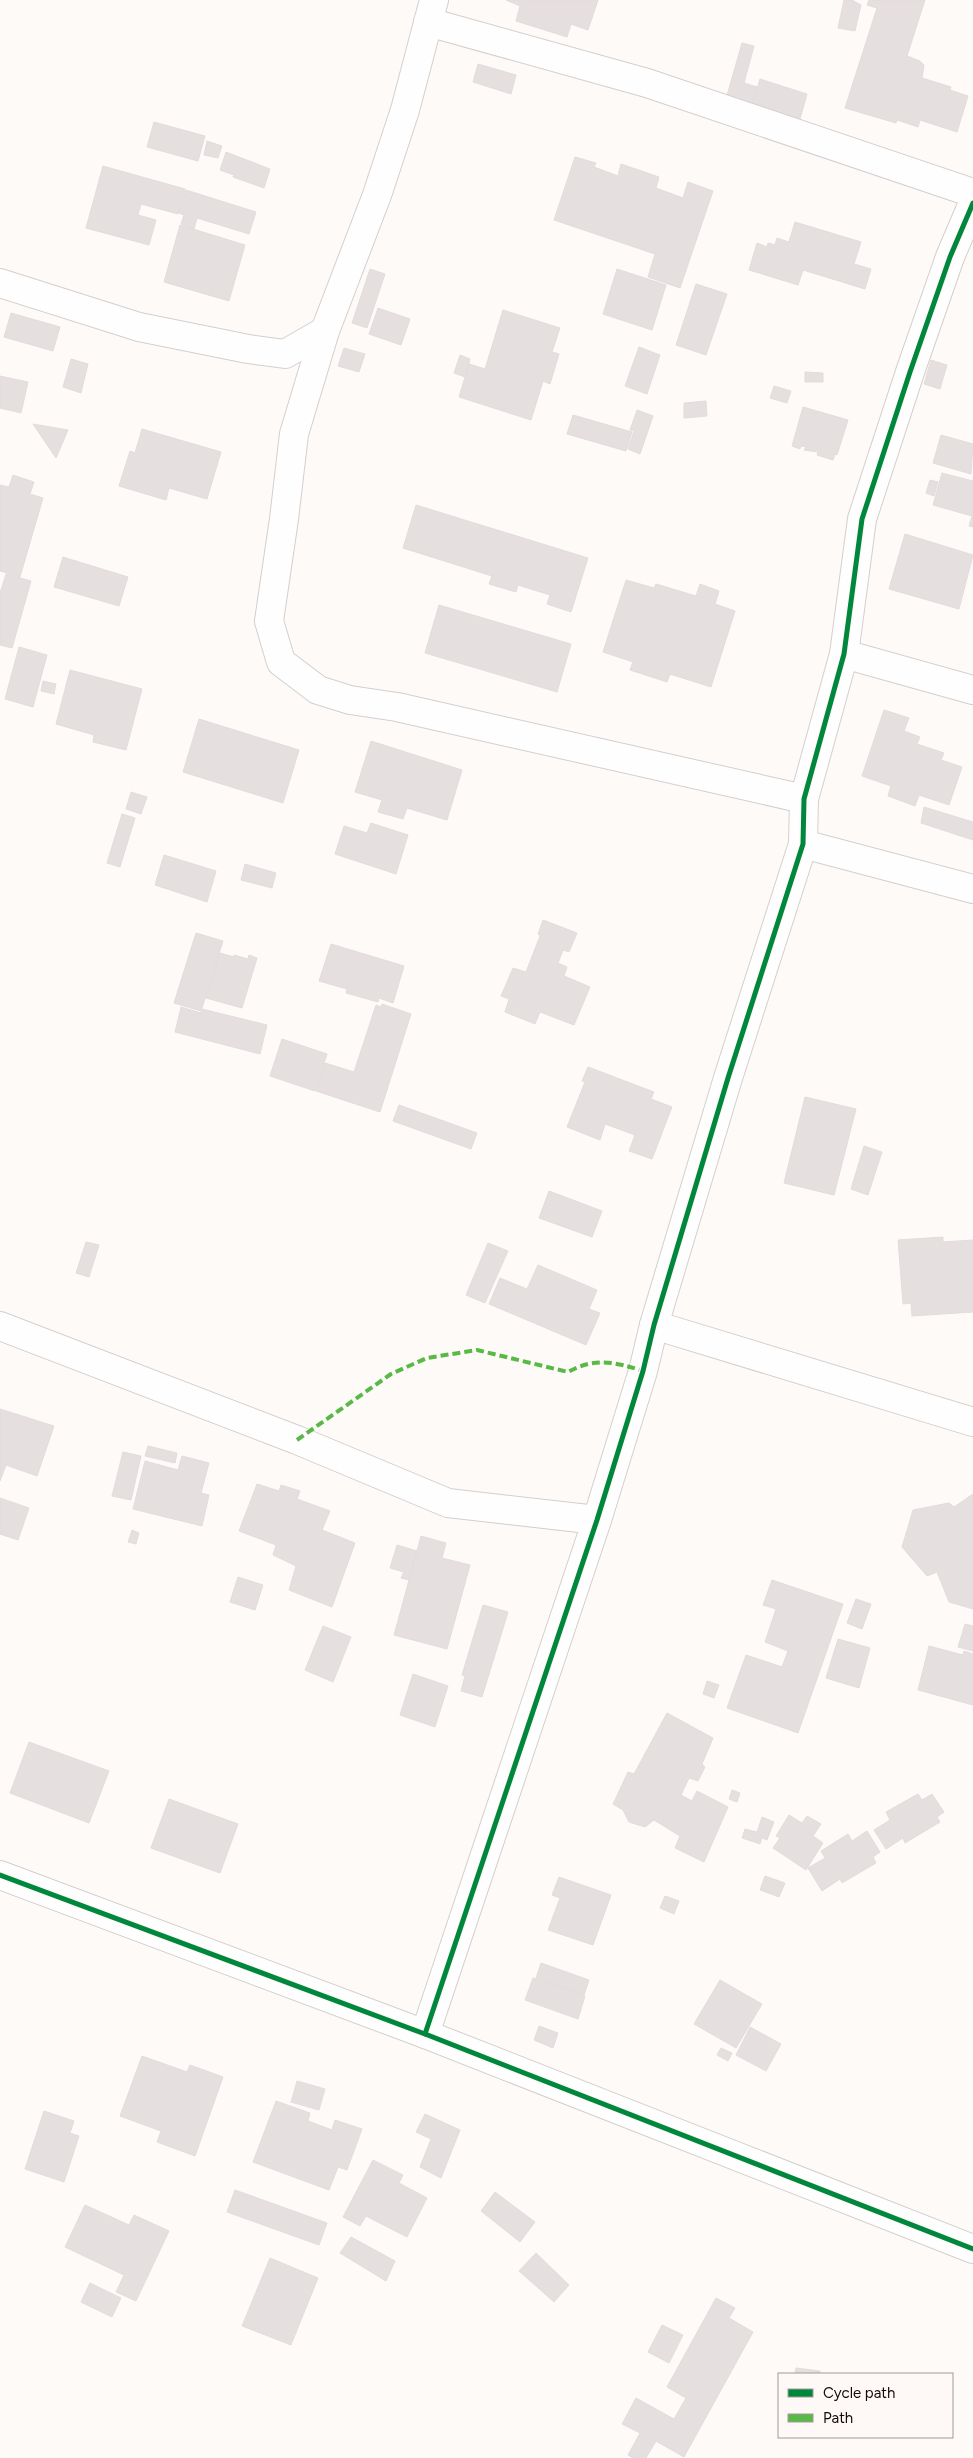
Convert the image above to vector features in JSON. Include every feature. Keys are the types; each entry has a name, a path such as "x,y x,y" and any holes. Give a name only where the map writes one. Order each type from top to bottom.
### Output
{"street":[{"path":"804,799 407,709 350,700 318,690 281,662 269,620 284,520 294,434 325,331 380,187 405,110 431,11 973,193"},
{"path":"424,2034 597,1520 643,1371 654,1325 728,1078 803,844 804,799 844,654 862,519 950,257 973,203"},
{"path":"0,283 138,327 248,349 284,354 325,331"},
{"path":"844,654 973,690"},
{"path":"803,844 973,889"},
{"path":"654,1325 973,1422"},
{"path":"0,1326 297,1440 448,1503 597,1520"},
{"path":"0,1875 424,2034 973,2249"}],"building":[{"path":"506,0 598,0 588,30 571,24 567,37 516,21 520,6"},
{"path":"844,0 852,0 861,5 855,31 838,28"},
{"path":"869,0 925,0 907,56 920,61 924,65 922,78 951,87 950,90 968,96 957,132 920,120 918,127 897,120 896,123 845,108 877,8 867,5"},
{"path":"742,43 754,46 744,83 757,87 752,105 726,99"},
{"path":"478,64 516,75 511,94 473,82"},
{"path":"760,79 807,94 800,119 752,106"},
{"path":"154,122 205,136 198,161 147,147"},
{"path":"207,141 222,146 218,158 204,155"},
{"path":"226,152 270,169 264,188 233,177 234,175 220,170"},
{"path":"575,157 596,163 594,167 618,176 621,164 659,177 656,188 683,198 688,182 713,191 680,288 648,277 655,254 554,220"},
{"path":"103,166 185,189 178,214 141,204 138,215 156,220 149,245 86,228"},
{"path":"186,190 256,212 249,234 197,218 194,229 181,224 184,215 179,213"},
{"path":"795,222 861,242 854,264 871,269 865,289 803,270 798,285 749,270 757,243 767,247 768,243 775,245 777,238 789,242"},
{"path":"180,225 245,245 229,301 164,282"},
{"path":"370,269 385,274 367,328 352,323"},
{"path":"617,269 666,285 652,330 603,314"},
{"path":"696,284 727,294 706,355 676,345"},
{"path":"378,308 410,319 401,345 369,334"},
{"path":"503,310 560,328 552,352 559,354 550,384 543,381 531,420 459,397 469,364 485,369"},
{"path":"11,313 60,327 53,351 4,337"},
{"path":"639,347 660,355 647,394 625,386"},
{"path":"344,348 365,354 359,372 338,366"},
{"path":"460,355 470,359 465,377 454,373"},
{"path":"71,359 88,364 81,393 63,387"},
{"path":"931,360 947,365 940,389 924,384"},
{"path":"805,372 823,373 823,382 805,382"},
{"path":"0,376 28,382 21,413 0,408"},
{"path":"774,386 791,391 787,403 770,398"},
{"path":"706,401 707,416 684,418 684,403"},
{"path":"803,407 848,420 837,455 835,454 833,460 817,455 818,452 804,450 806,447 801,446 800,449 792,446"},
{"path":"637,410 653,416 640,454 628,449 634,431 630,430"},
{"path":"573,415 632,432 626,451 567,434"},
{"path":"33,424 68,430 56,458"},
{"path":"142,429 221,452 207,499 169,488 166,500 119,486 130,451 135,453"},
{"path":"941,435 973,444 971,474 933,463"},
{"path":"942,473 973,481 973,527 969,526 972,516 933,505"},
{"path":"13,475 34,482 30,494 43,498 20,577 0,571 0,485 9,487"},
{"path":"930,480 938,482 934,496 926,493"},
{"path":"416,505 588,558 571,612 547,604 550,595 518,585 516,592 489,584 492,576 403,548"},
{"path":"905,534 973,555 959,609 889,589"},
{"path":"63,557 128,577 119,606 54,587"},
{"path":"6,574 31,581 12,648 0,645 0,593"},
{"path":"626,580 654,588 656,584 696,596 700,584 719,591 715,604 735,611 711,687 670,674 667,682 630,670 633,662 603,652"},
{"path":"439,605 571,644 557,692 425,653"},
{"path":"19,647 47,655 33,707 5,699"},
{"path":"70,670 142,689 126,750 93,742 94,735 56,724"},
{"path":"43,681 56,684 54,694 41,691"},
{"path":"884,710 909,718 904,731 920,737 917,744 944,753 941,760 962,767 949,805 919,795 915,806 888,796 891,786 862,776"},
{"path":"199,719 299,750 283,803 183,772"},
{"path":"371,741 462,770 447,820 407,808 403,819 378,812 382,800 355,792"},
{"path":"131,792 147,797 141,814 126,809"},
{"path":"924,807 973,822 973,840 921,823"},
{"path":"122,814 135,818 120,867 107,863"},
{"path":"371,823 408,835 396,874 335,854 344,826 367,833"},
{"path":"164,855 216,871 207,902 155,885"},
{"path":"245,864 276,873 272,888 241,880"},
{"path":"543,920 577,933 569,952 563,950 558,963 567,967 564,976 590,987 574,1025 540,1012 535,1024 505,1012 509,999 501,996 513,968 526,972 540,936 538,934"},
{"path":"196,933 223,941 201,1011 174,1003"},
{"path":"331,944 404,966 393,1003 379,998 378,1002 346,993 347,989 319,981"},
{"path":"220,953 248,959 249,955 257,958 242,1008 206,998"},
{"path":"382,1004 411,1014 380,1112 316,1091 325,1063 354,1072 376,1005 381,1007"},
{"path":"181,1007 201,1013 202,1009 267,1025 260,1054 175,1032"},
{"path":"282,1039 327,1054 315,1091 270,1076"},
{"path":"588,1067 654,1092 651,1099 672,1107 652,1159 629,1151 635,1135 605,1124 600,1140 567,1127 585,1082 582,1081"},
{"path":"805,1097 856,1109 834,1195 784,1183"},
{"path":"399,1105 477,1133 471,1149 393,1121"},
{"path":"864,1146 882,1152 868,1195 851,1189"},
{"path":"549,1191 602,1211 592,1237 539,1218"},
{"path":"943,1237 943,1242 973,1240 973,1312 912,1316 911,1303 903,1304 898,1240"},
{"path":"86,1242 99,1245 89,1277 76,1273"},
{"path":"488,1243 508,1251 485,1303 466,1295"},
{"path":"538,1265 597,1290 589,1309 600,1313 586,1345 489,1304 500,1278 527,1289"},
{"path":"0,1409 54,1426 37,1476 6,1465 0,1481"},
{"path":"148,1446 177,1453 175,1463 145,1456"},
{"path":"123,1452 141,1456 131,1500 112,1496"},
{"path":"182,1456 209,1463 201,1493 209,1495 202,1526 133,1509 145,1461 178,1470"},
{"path":"257,1484 279,1491 281,1485 300,1491 297,1499 330,1511 322,1530 355,1543 332,1607 289,1590 296,1566 273,1555 276,1545 239,1531"},
{"path":"973,1494 973,1609 949,1602 937,1572 927,1576 902,1547 913,1510 949,1503 954,1507"},
{"path":"0,1498 29,1508 18,1540 0,1534"},
{"path":"132,1530 139,1533 136,1544 128,1542"},
{"path":"421,1536 446,1543 442,1558 470,1565 447,1649 394,1635"},
{"path":"397,1545 417,1551 409,1580 401,1578 404,1572 390,1568"},
{"path":"238,1577 263,1585 255,1610 230,1602"},
{"path":"772,1580 843,1604 798,1733 727,1708 746,1655 782,1667 788,1651 765,1642 776,1609 763,1605"},
{"path":"856,1599 871,1604 862,1629 847,1623"},
{"path":"483,1605 508,1612 482,1697 461,1691 465,1676 462,1675"},
{"path":"965,1624 973,1626 973,1651 958,1647"},
{"path":"323,1626 351,1637 333,1682 305,1670"},
{"path":"838,1639 870,1648 859,1688 826,1678"},
{"path":"929,1646 963,1655 964,1651 973,1654 973,1705 918,1690"},
{"path":"413,1674 448,1686 435,1727 400,1715"},
{"path":"707,1681 719,1685 714,1698 703,1694"},
{"path":"667,1713 713,1738 702,1764 705,1767 698,1781 689,1778 681,1795 692,1801 697,1791 728,1807 704,1862 675,1848 680,1836 654,1820 645,1827 629,1822 623,1810 613,1804 628,1772 634,1774"},
{"path":"29,1742 109,1771 89,1823 10,1793"},
{"path":"732,1790 740,1793 737,1802 729,1799"},
{"path":"918,1794 922,1800 932,1794 944,1812 937,1817 940,1822 905,1843 903,1838 886,1849 874,1830 890,1820 886,1812"},
{"path":"169,1799 238,1824 220,1873 151,1848"},
{"path":"789,1815 802,1823 807,1816 821,1824 813,1836 823,1843 806,1870 773,1848 780,1838 776,1836"},
{"path":"762,1817 774,1822 767,1840 762,1838 760,1844 742,1838 745,1829 757,1832"},
{"path":"867,1831 880,1852 873,1857 876,1863 842,1883 840,1879 822,1891 808,1868 825,1858 821,1851 848,1834 852,1841"},
{"path":"765,1876 785,1883 779,1897 760,1890"},
{"path":"559,1877 611,1895 593,1945 548,1930 560,1898 552,1895"},
{"path":"665,1896 679,1901 674,1914 660,1908"},
{"path":"541,1963 589,1980 584,1995 536,1978"},
{"path":"533,1978 585,1996 578,2019 525,2000"},
{"path":"720,1980 762,2004 736,2048 694,2024"},
{"path":"539,2026 558,2033 553,2048 534,2040"},
{"path":"750,2027 781,2044 766,2071 736,2055"},
{"path":"721,2048 732,2053 728,2061 717,2055"},
{"path":"142,2056 187,2072 190,2065 223,2077 195,2156 157,2142 161,2131 120,2116"},
{"path":"297,2081 325,2089 319,2110 291,2102"},
{"path":"276,2101 310,2113 308,2121 332,2130 335,2120 362,2129 347,2170 338,2167 329,2190 253,2162"},
{"path":"44,2111 74,2121 70,2133 79,2136 64,2182 25,2169"},
{"path":"425,2114 460,2130 441,2178 420,2167 431,2139 416,2132"},
{"path":"373,2160 403,2175 399,2183 427,2198 407,2237 366,2216 360,2226 343,2217"},
{"path":"235,2190 327,2223 319,2245 227,2212"},
{"path":"495,2192 535,2222 520,2242 481,2211"},
{"path":"85,2205 129,2225 134,2215 169,2231 136,2301 116,2292 124,2275 65,2247"},
{"path":"351,2237 395,2261 386,2281 340,2253"},
{"path":"536,2253 569,2285 554,2302 519,2271"},
{"path":"270,2258 318,2278 291,2345 242,2326"},
{"path":"90,2283 121,2298 112,2317 81,2302"},
{"path":"716,2298 735,2308 729,2318 753,2332 684,2457 656,2441 646,2458 633,2458 628,2455 640,2433 622,2424 636,2398 674,2419 686,2398 667,2387"},
{"path":"662,2325 683,2335 669,2363 648,2352"},
{"path":"796,2368 820,2371 820,2373 795,2373"}],"marked path":[{"path":"297,1440 391,1374 427,1358 477,1350 568,1372 587,1364 605,1362 643,1371"}],"cycle path":[{"path":"425,2034 597,1520 643,1371 654,1325 728,1078 803,844 804,799 844,654 862,519 950,257 973,203"},
{"path":"0,1875 425,2034 973,2249"}]}
